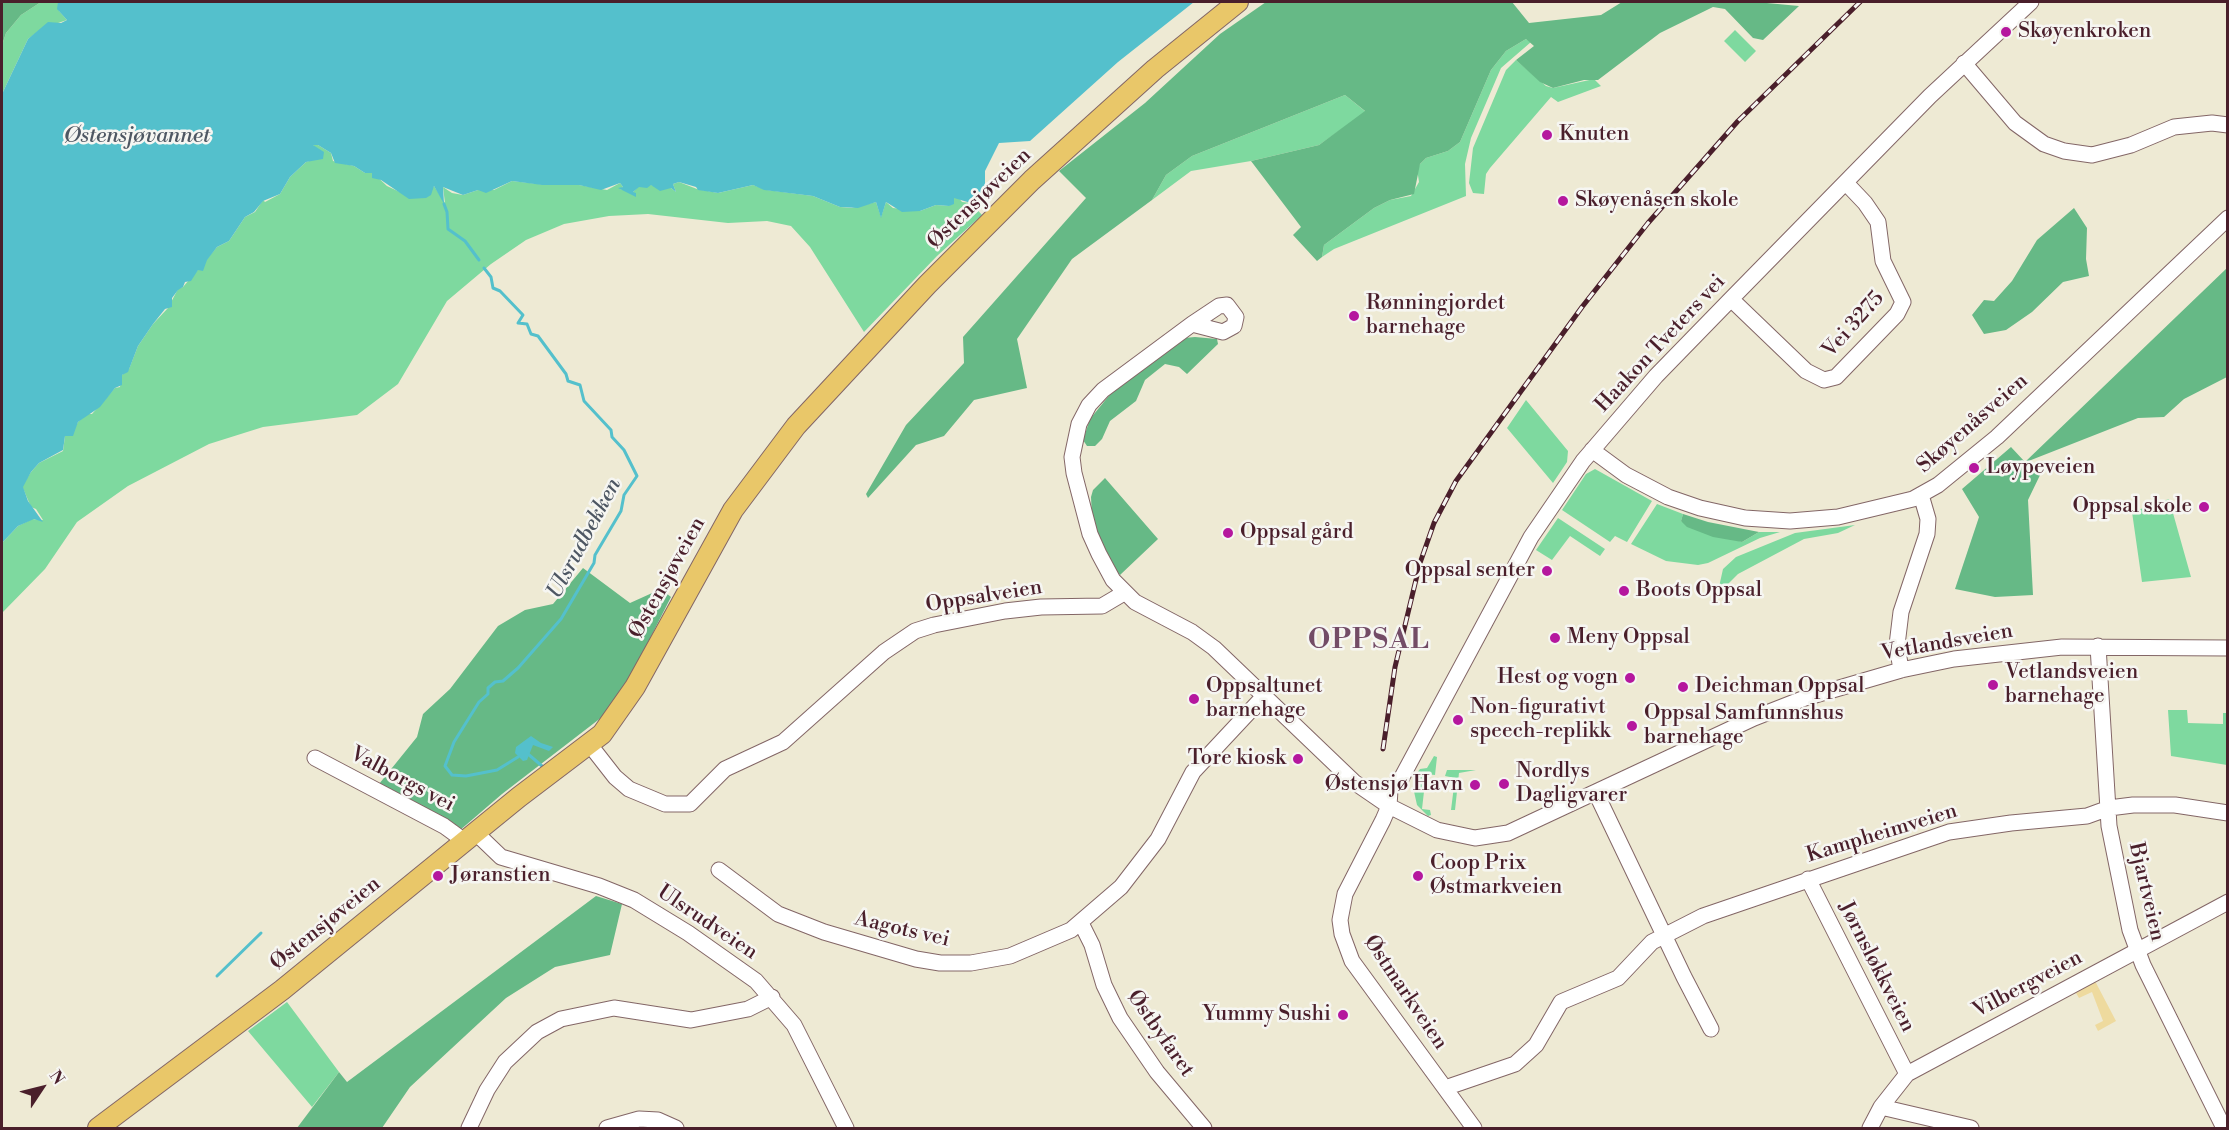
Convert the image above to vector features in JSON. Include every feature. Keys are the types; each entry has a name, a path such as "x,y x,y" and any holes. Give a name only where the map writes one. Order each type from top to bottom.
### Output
{"main road":[{"name":"Østensjøveien","path":"98,1128 273,997 528,790 590,745 621,710 733,510 796,426 927,285 1032,180 1155,69 1238,2"}],"street":[{"name":"Haakon Tveters vei","path":"1389,806 1400,795 1401,777 1531,537 1592,450 1656,376 1731,298 1964,63 2031,2"},
{"path":"1964,63 2015,123 2044,144 2064,151 2092,155 2131,145 2174,127 2212,123 2228,125"},
{"name":"Vei 3275","path":"1731,298 1806,371 1824,380 1836,376 1897,314 1903,302 1883,261 1878,222 1865,203 1846,183"},
{"name":"Skøyenåsveien","path":"1592,450 1626,475 1668,497 1700,508 1745,518 1790,521 1838,517 1869,512 1922,495 1938,485 1997,436 2228,218"},
{"path":"1192,324 1103,390 1089,405 1076,434 1074,472 1090,534 1108,572 1125,593 1152,613 1191,632 1214,648 1354,782 1389,806"},
{"path":"1901,670 1897,645 1901,612 1927,534 1928,519 1922,495"},
{"name":"Oppsalveien","path":"590,745 615,777 629,789 665,804 690,804 725,769 783,742 884,652 915,631 934,624 1005,611 1041,607 1102,606 1125,593"},
{"name":"Vetlandsveien","path":"1389,806 1437,830 1475,838 1492,837 1526,826 1754,718 1805,698 1901,670 1954,659 2020,650 2098,646 2228,648"},
{"name":"Bjartveien","path":"2098,646 2109,826 2137,950 2224,1128"},
{"name":"Aagots vei","path":"719,870 767,906 791,920 876,948 940,963 971,963 1010,956 1040,945 1081,923 1133,871 1163,831 1193,772 1264,696"},
{"name":"Valborgs vei","path":"315,758 444,826 471,837"},
{"path":"1596,793 1663,935 1712,1029"},
{"name":"Kampheimveien","path":"1445,1088 1515,1064 1536,1045 1561,1002 1618,978 1627,972 1647,945 1703,915 1942,834 2011,823 2087,816 2109,808 2157,804 2228,813"},
{"name":"Østmarkveien","path":"1389,806 1345,894 1340,920 1342,934 1352,961 1474,1128"},
{"name":"Ulsrudveien","path":"471,837 501,857 591,884 634,900 688,933 756,981 794,1025 846,1128"},
{"name":"Jørnsløkkveien","path":"1808,879 1907,1074"},
{"name":"Vilbergveien","path":"1869,1128 1881,1107 1907,1074 2228,902"},
{"name":"Østbyfaret","path":"1081,923 1094,951 1104,986 1120,1018 1157,1072 1204,1128"},
{"path":"469,1128 486,1090 505,1062 537,1032 561,1019 614,1008 691,1020 748,1009 772,997"},
{"path":"1881,1107 1971,1128"},
{"path":"607,1128 639,1119 658,1120 676,1128"}],"green space":[{"path":"2,2 41,2 21,15 6,33 2,45"},
{"path":"41,2 58,2 59,11 67,20 43,28 28,39 2,94 2,45 6,33 21,15"},
{"path":"1266,2 1512,2 1529,23 1601,15 1622,2 1756,2 1799,6 1763,40 1753,38 1725,9 1713,7 1660,33 1598,80 1584,80 1553,88 1540,82 1516,60 1534,46 1526,39 1506,51 1491,70 1460,142 1448,151 1426,158 1420,164 1414,194 1390,200 1374,208 1324,245 1322,257 1317,261 1293,235 1301,227 1251,161 1319,145 1365,111 1345,95 1192,156 1166,175 1152,200 1072,259 1017,339 1027,388 974,400 944,436 916,445 868,498 866,494 906,425 964,363 963,337 1086,198 1059,171 1145,103 1220,34"},
{"path":"1735,30 1756,51 1745,62 1724,41"},
{"path":"1526,39 1531,42 1501,68 1471,138 1465,164 1466,196 1334,249 1322,257 1324,245 1374,208 1390,200 1411,196 1419,182 1417,169 1420,164 1426,158 1448,151 1460,142 1491,70 1506,51"},
{"path":"1516,60 1546,86 1553,88 1594,79 1601,86 1558,102 1551,97 1490,168 1486,174 1484,194 1473,193 1469,183 1473,148 1506,70"},
{"path":"1345,95 1366,112 1319,145 1251,161 1191,171 1152,200 1166,175 1192,156"},
{"path":"313,145 318,145 331,153 333,161 354,166 365,173 372,172 387,186 404,194 416,197 427,196 434,186 445,203 443,187 452,193 463,195 478,190 494,190 512,181 547,185 579,185 607,190 620,183 623,187 620,189 633,192 638,187 651,185 671,188 676,192 673,184 679,182 697,189 718,193 753,185 767,190 813,196 840,207 852,208 876,202 881,217 886,202 893,208 920,211 936,205 949,206 953,198 958,197 962,202 971,203 982,215 937,256 864,332 810,247 791,226 767,221 728,223 648,214 609,216 564,224 526,240 491,264 447,301 398,384 357,415 263,427 209,444 128,486 77,522 45,569 2,613 2,543 18,526 32,519 43,520 36,509 31,507 22,486 31,472 39,463 63,451 65,436 72,433 78,422 87,414 92,414 115,388 120,387 122,375 129,369 138,346 153,324 168,308 178,289 183,287 217,247 229,241 245,217 255,212 263,200 265,202 280,194 290,177 306,162 319,158"},
{"path":"2074,208 2087,228 2086,259 2089,276 2063,282 2032,312 2006,330 1984,334 1972,315 1984,300 1994,301 2012,281 2037,240"},
{"path":"2227,268 2227,377 2184,399 2164,417 2138,418 2026,462 2041,473 2028,500 2033,595 1995,597 1955,589 1979,517 1962,489 2011,447 2025,462"},
{"path":"1184,338 1217,339 1218,344 1187,374 1179,367 1165,364 1145,380 1136,401 1110,421 1102,439 1095,446 1087,446 1083,440 1090,419 1112,392"},
{"path":"1526,400 1568,451 1567,462 1553,483 1507,428"},
{"path":"1595,469 1652,501 1627,542 1615,536 1610,542 1562,510 1586,474"},
{"path":"1105,478 1158,539 1120,575 1108,560 1092,517 1093,490"},
{"path":"2169,499 2191,577 2142,582 2132,512"},
{"path":"1657,504 1683,514 1681,521 1742,542 1759,532 1780,532 1760,538 1708,563 1698,565 1666,561 1631,544"},
{"path":"1683,514 1708,522 1759,532 1742,542 1713,537 1687,527 1681,521"},
{"path":"1558,518 1605,549 1600,556 1570,536 1552,560 1536,550"},
{"path":"1855,525 1838,533 1804,539 1738,574 1710,602 1719,587 1723,569 1736,557 1795,533"},
{"path":"583,568 630,603 661,589 671,597 615,707 502,794 459,831 375,789 417,737 423,714 450,689 498,626 525,610 553,604"},
{"path":"2168,710 2187,710 2188,723 2223,724 2223,713 2227,713 2227,765 2171,756"},
{"path":"1434,756 1437,757 1435,775 1426,774 1422,809 1430,810 1431,815 1428,816 1417,805 1413,787 1417,773 1420,769 1427,768"},
{"path":"1447,770 1476,770 1459,773 1455,810 1451,810 1455,778 1445,776"},
{"path":"596,896 622,904 610,955 555,967 506,998 410,1087 382,1128 297,1128 339,1072 347,1082"},
{"path":"287,1002 339,1072 312,1107 248,1031"}],"sand":[{"path":"2095,981 2116,1021 2098,1031 2095,1025 2103,1021 2092,992 2079,998 2076,993"}],"water":[{"name":"Østensjøvannet","path":"58,2 1194,2 1118,62 1030,141 999,143 985,171 985,190 971,203 954,198 954,204 949,206 936,205 920,211 902,212 886,202 881,218 876,202 858,208 840,207 813,196 764,190 753,185 718,193 698,190 696,187 679,182 673,184 676,192 671,188 660,191 651,185 647,188 639,187 633,192 636,193 636,197 618,188 623,187 620,183 601,190 579,185 542,185 512,181 486,193 478,190 463,195 443,187 444,204 434,186 431,195 426,198 409,199 381,180 372,178 372,173 365,173 354,166 335,163 331,153 318,145 313,145 324,152 323,159 306,162 290,177 280,194 263,201 254,212 245,217 229,241 217,247 207,260 203,271 198,270 191,281 185,282 172,298 172,307 165,309 153,324 138,346 128,372 122,375 122,385 115,388 100,407 78,422 73,436 65,436 63,450 39,463 31,472 23,487 28,501 43,522 34,519 18,526 2,543 2,94 28,39 48,22 61,23 67,20 57,9"},
{"path":"531,736 553,747 549,751 533,745 527,760 523,761 515,753 516,747"}],"waterway":[{"name":"Ulsrudbekken","path":"444,204 448,229 465,241 479,260"},
{"name":"Ulsrudbekken","path":"484,268 491,277 493,288 500,291 523,315 518,323 527,324 531,334 538,336 566,374 568,381 580,385 584,401 611,430 612,437 624,450 637,476 624,495 621,511 595,555 594,563 561,619 518,668 503,681 495,682 488,688 488,694 479,702 454,742 445,766 452,775 466,776 497,770 518,757"},
{"name":"Ulsrudbekken","path":"528,754 542,766"},
{"path":"217,976 261,933"}],"railway":[{"path":"1383,749 1395,667 1420,563 1434,523 1456,481 1582,307 1648,223 1738,121 1860,2"}],"place":[{"name":"Skøyenkroken","path":"2006,32"},
{"name":"Knuten","path":"1547,135"},
{"name":"Skøyenåsen skole","path":"1563,201"},
{"name":"Rønningjordet barnehage","path":"1354,316"},
{"name":"Løypeveien","path":"1974,468"},
{"name":"Oppsal skole","path":"2204,507"},
{"name":"Oppsal gård","path":"1228,533"},
{"name":"Oppsal senter","path":"1547,571"},
{"name":"Boots Oppsal","path":"1624,591"},
{"name":"Meny Oppsal","path":"1555,638"},
{"name":"Hest og vogn","path":"1630,678"},
{"name":"Vetlandsveien barnehage","path":"1993,685"},
{"name":"Deichman Oppsal","path":"1683,687"},
{"name":"Oppsaltunet barnehage","path":"1194,699"},
{"name":"Non-figurativt speech-replikk","path":"1458,720"},
{"name":"Oppsal Samfunnshus barnehage","path":"1632,726"},
{"name":"Tore kiosk","path":"1298,759"},
{"name":"Nordlys Dagligvarer","path":"1504,784"},
{"name":"Østensjø Havn","path":"1475,785"},
{"name":"Jøranstien","path":"438,876"},
{"name":"Coop Prix Østmarkveien","path":"1418,876"},
{"name":"Yummy Sushi","path":"1343,1015"}],"district":[{"name":"OPPSAL","path":"1369,642"}]}
